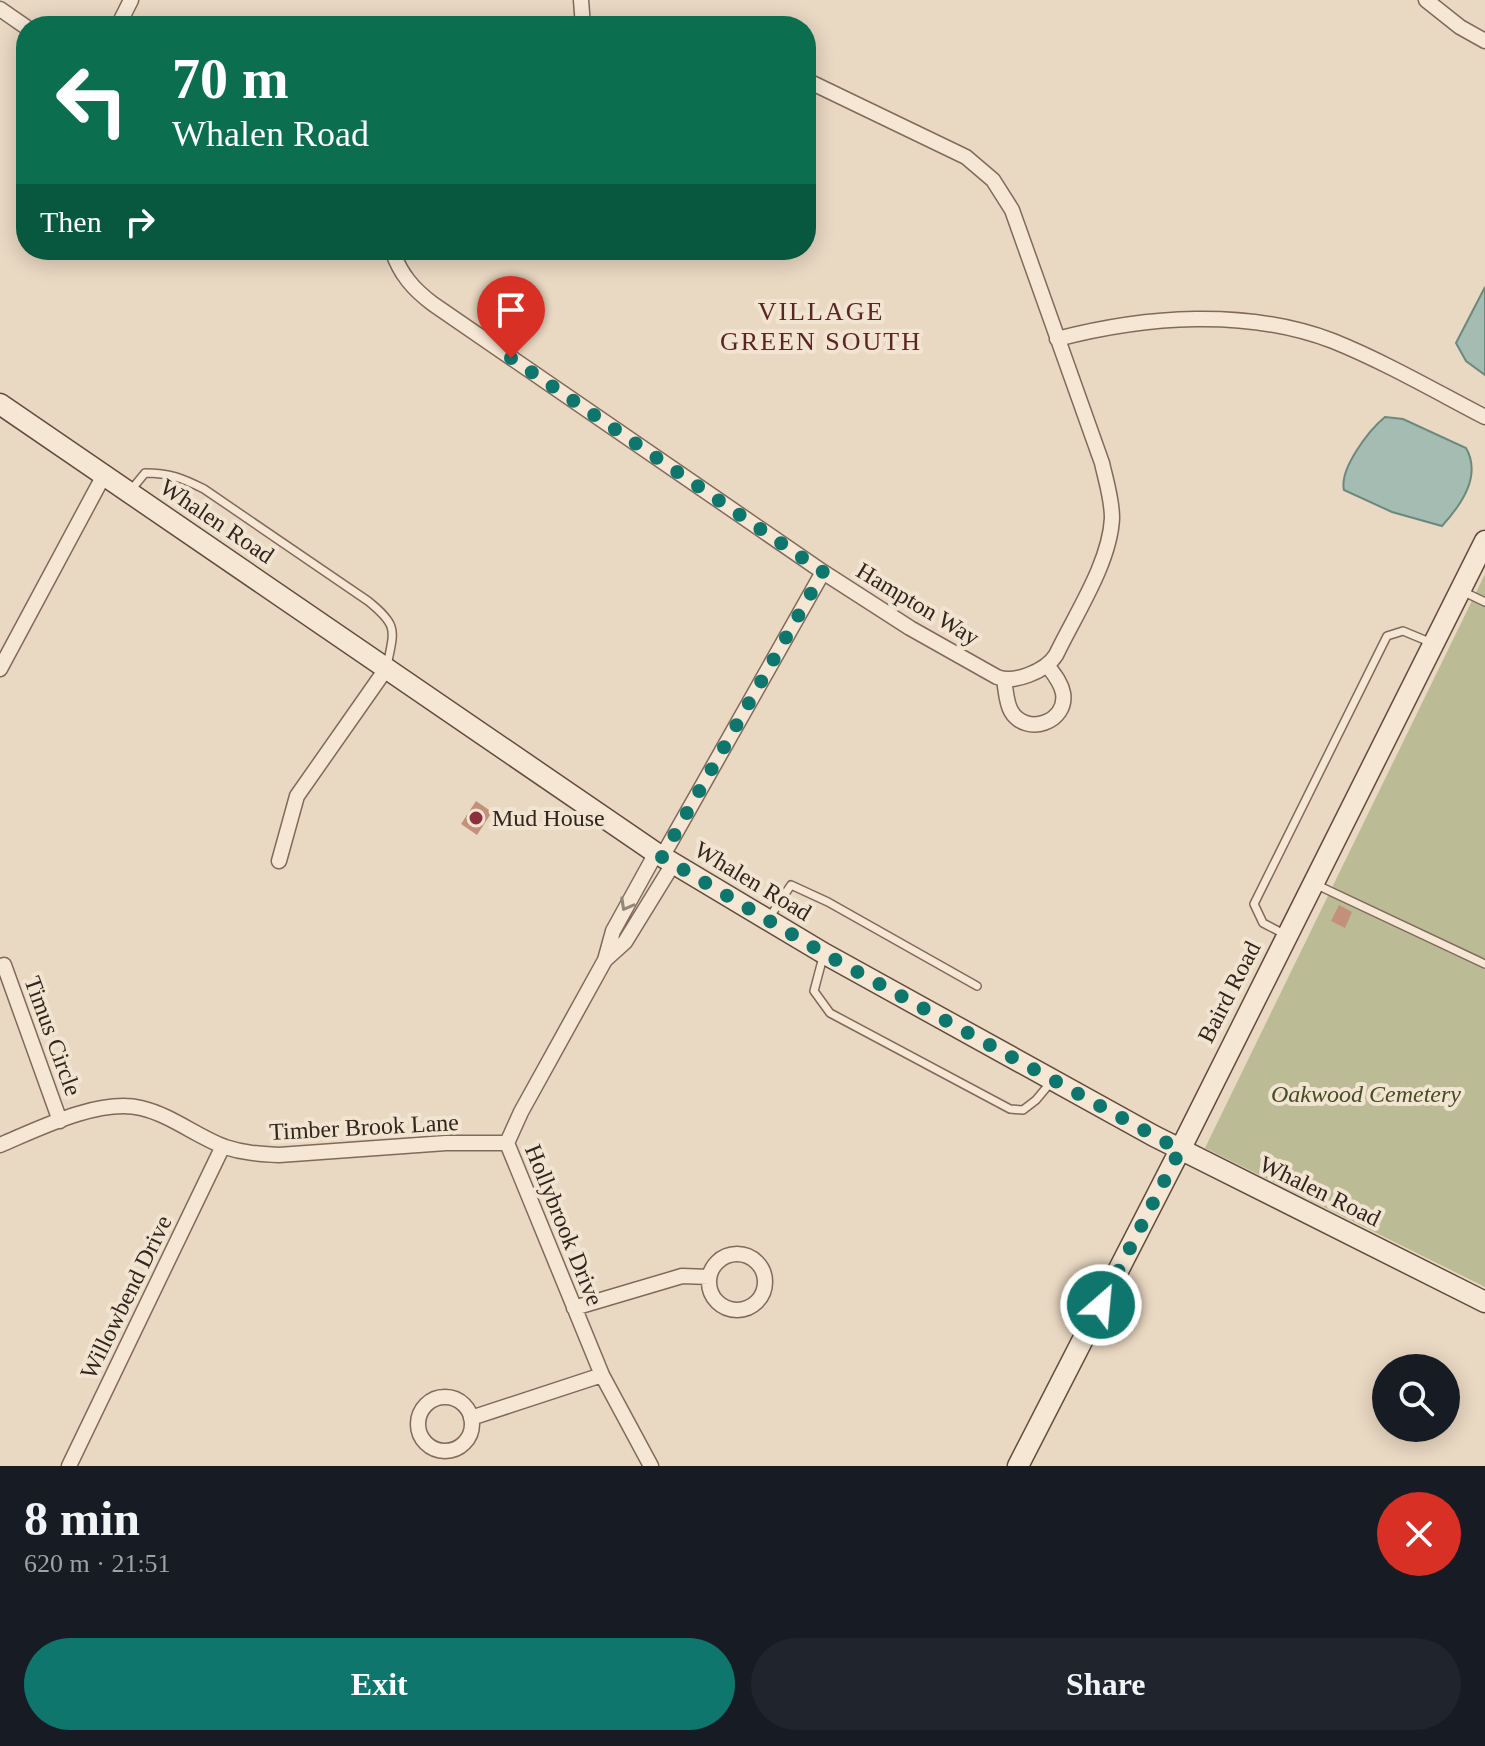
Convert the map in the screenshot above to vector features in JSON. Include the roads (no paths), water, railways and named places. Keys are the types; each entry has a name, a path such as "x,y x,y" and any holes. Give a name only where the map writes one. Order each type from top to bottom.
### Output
{"street":[{"path":"1426,0 1460,27 1485,41"},
{"path":"816,85 966,157 993,180 1012,210 1102,463 1112,517 1101,563 1056,655 1047,665 1004,680 1008,703 1016,718 1024,723 1041,725 1056,716 1063,701 1060,684 1047,665"},
{"name":"Hampton Way","path":"396,260 414,289 433,304 823,572 910,628 1004,680"},
{"path":"1057,339 1132,322 1175,320 1247,322 1290,329 1330,340 1373,358 1485,417"},
{"name":"Whalen Road","path":"0,404 664,858 825,954 1180,1150 1485,1302"},
{"path":"0,669 104,475"},
{"name":"Baird Road","path":"1018,1466 1485,541"},
{"name":"Hollybrook Drive","path":"651,1466 602,1375 507,1143 605,960 625,942 664,858 823,572"},
{"path":"279,861 297,796 386,669"},
{"name":"Timus Circle","path":"4,965 60,1121"},
{"name":"Timber Brook Lane","path":"0,1145 60,1121 118,1106 138,1107 158,1113 223,1146 254,1154 279,1155 446,1143 507,1143"},
{"name":"Willowbend Drive","path":"69,1466 223,1146"},
{"path":"734,1254 743,1255 758,1263 765,1289 754,1305 746,1310 726,1309 712,1296 709,1277 717,1261 734,1254"},
{"path":"574,1308 682,1276 709,1277"},
{"path":"471,1418 602,1375"}],"lane":[{"path":"129,493 145,473 169,473 204,489 330,575 387,616 394,633 386,669"},
{"path":"1460,590 1485,602"},
{"path":"1287,936 1263,923 1254,904 1387,636 1403,631 1434,644"},
{"path":"1312,883 1485,964"},
{"path":"768,920 791,885 828,902 977,986"},
{"path":"825,954 814,991 830,1013 1010,1109 1023,1110 1052,1080"}],"place":[{"name":"Mud House","path":"476,818"}],"district":[{"name":"VILLAGE GREEN SOUTH","path":"821,326"}],"park label":[{"name":"Oakwood Cemetery","path":"1366,1094"}]}
